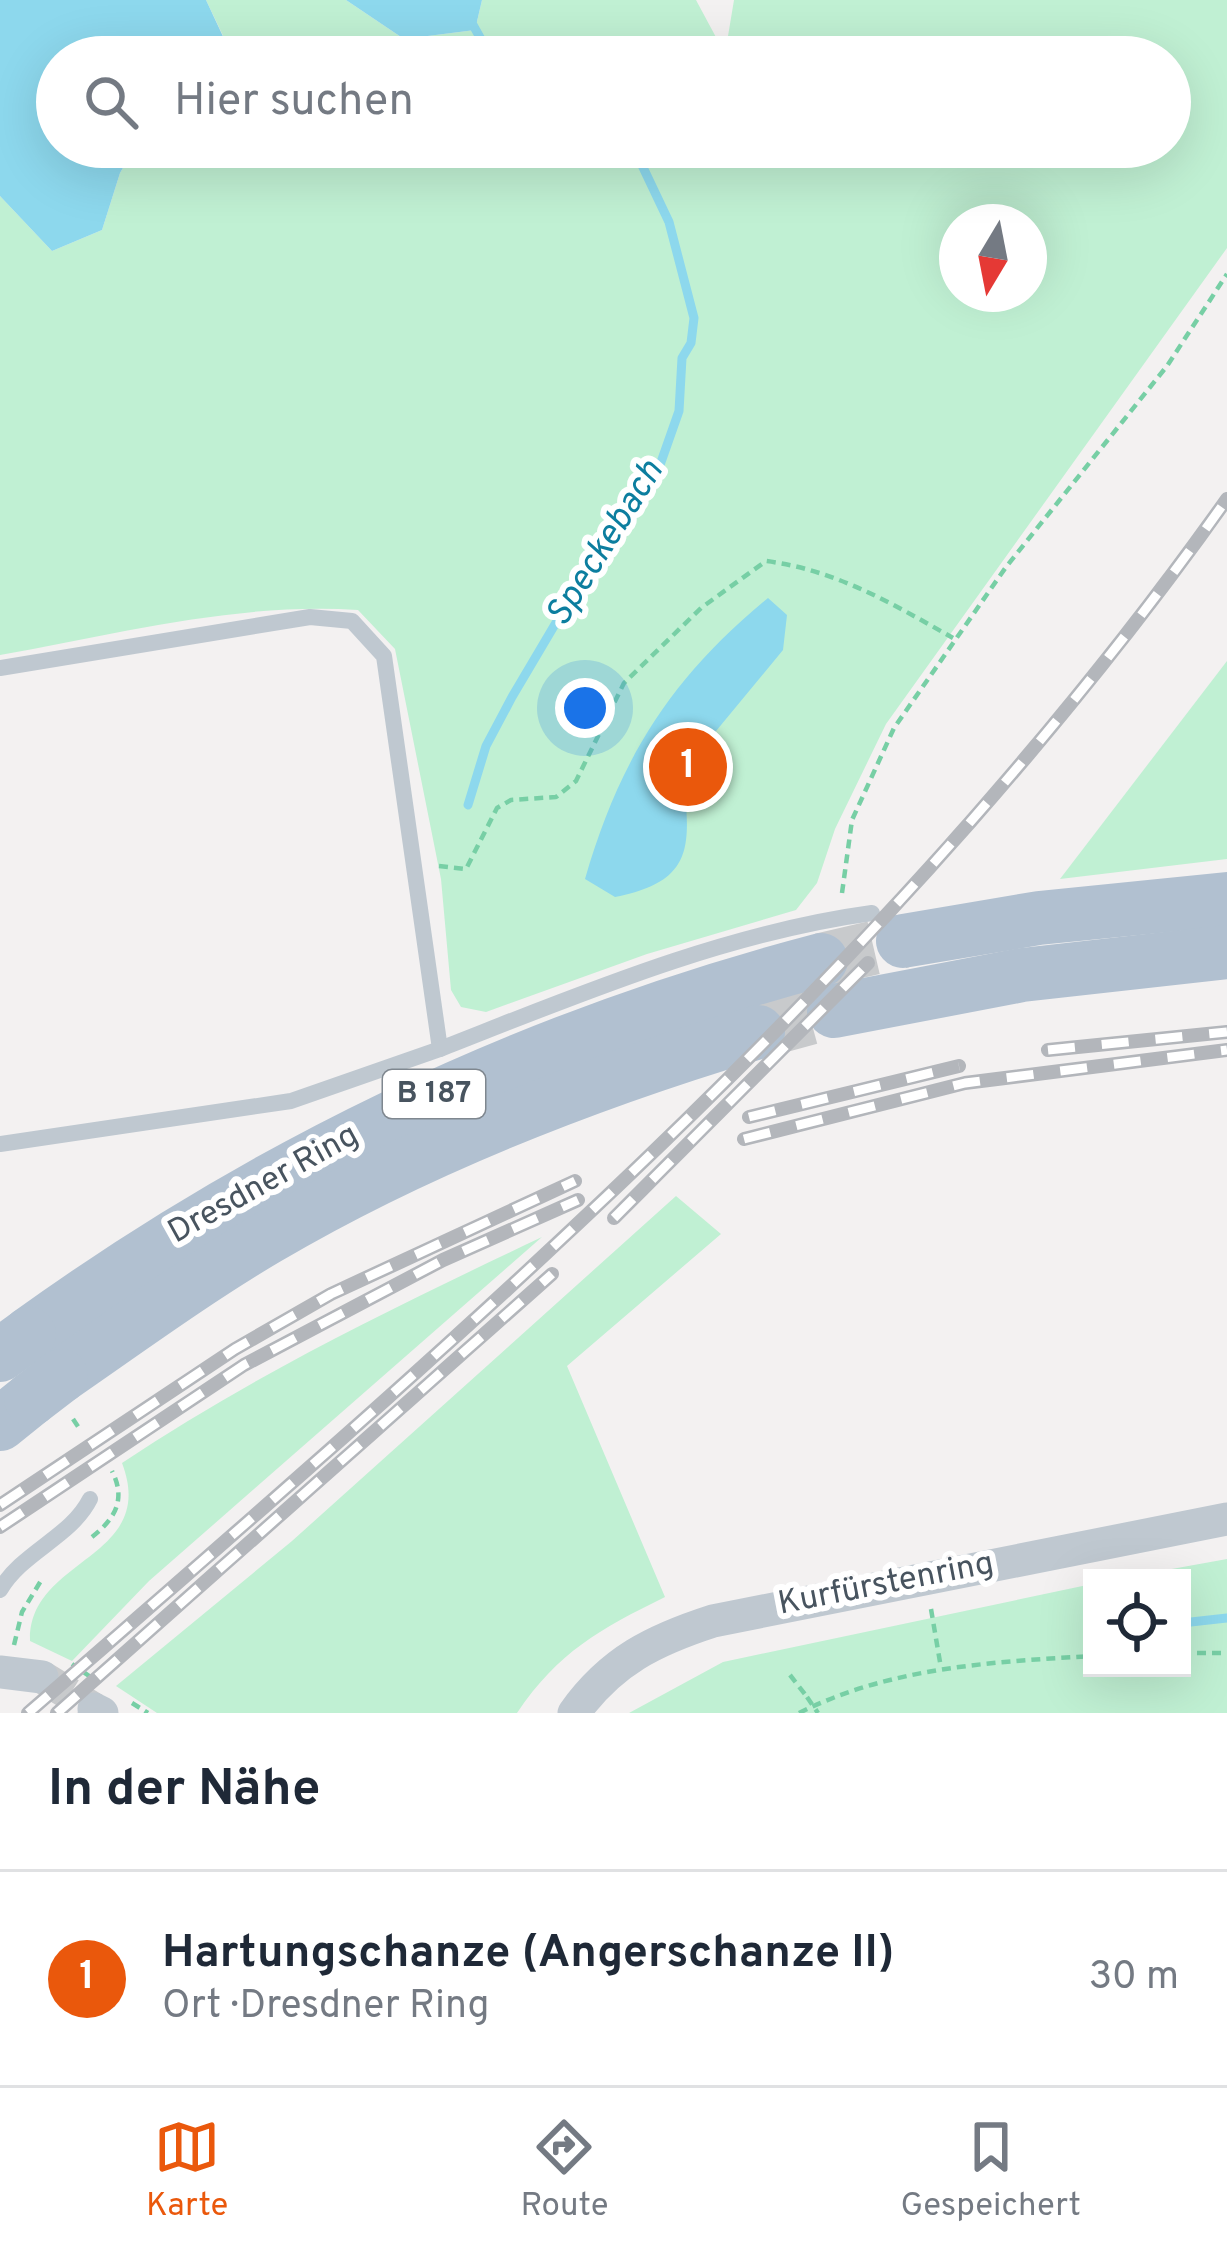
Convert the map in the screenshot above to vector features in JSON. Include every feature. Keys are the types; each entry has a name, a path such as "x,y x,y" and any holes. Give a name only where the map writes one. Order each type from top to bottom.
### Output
{"main road":[{"path":"887,927 1227,899"},
{"name":"Dresdner Ring","path":"24,1377 224,1203 418,1102 598,1028 830,963 1022,975 1227,952"},
{"name":"Dresdner Ring","path":"24,1377 270,1236 409,1164 572,1094 758,1032"}],"street":[{"name":"Kurfürstenring","path":"574,1713 614,1666 674,1634 924,1576 1227,1519"}],"lane":[{"path":"0,668 310,616 352,621 384,656 440,1049"},
{"path":"0,1144 291,1101 598,988 830,963 887,927"},
{"path":"0,1590 24,1558 83,1512 90,1499"}],"path":[{"path":"830,963 852,820 894,728 1006,567 1167,366 1227,274"},
{"path":"416,863 466,869 496,808 511,800 556,797 576,781 624,682 701,608 766,561 811,567 881,597 956,639"},
{"path":"78,1549 116,1512 118,1484 112,1471"},
{"path":"45,1576 22,1612 26,1661 106,1701 148,1713"},
{"path":"924,1576 941,1668"},
{"path":"1191,1653 1227,1653"},
{"path":"800,1713 860,1687 941,1668 1083,1657"},
{"path":"790,1675 818,1713"}],"green space":[{"path":"206,0 346,0 400,36 223,36"},
{"path":"482,0 696,0 715,36 428,36 475,30"},
{"path":"734,0 1227,0 1227,248 886,724 835,829 817,883 796,910 647,954 486,1012 461,1007 451,990 441,879 395,649 358,610 223,615 0,655 0,196 52,251 102,230 123,168 1191,168 1191,36 728,36"},
{"path":"1227,661 1227,859 1060,879"},
{"path":"676,1196 721,1234 567,1366 665,1597 582,1644 548,1674 517,1713 157,1713 116,1686 292,1541"},
{"path":"542,1237 149,1581 72,1661 30,1641 35,1613 49,1591 109,1540 123,1520 129,1495 122,1463 275,1371"},
{"path":"1227,1559 1227,1713 629,1713 723,1662 1083,1586 1083,1677 1191,1677 1191,1569 1172,1569"}],"water":[{"path":"0,0 206,0 223,36 36,36 36,168 123,168 102,230 52,251 0,196"},
{"path":"346,0 482,0 475,30 400,36"},
{"path":"768,598 787,615 783,650 683,771 687,819 682,855 661,881 615,897 585,879 633,758 653,723 703,659"}],"waterway":[{"name":"Speckebach","path":"459,0 479,36"},
{"name":"Speckebach","path":"468,805 486,746 512,697 631,496 660,465 679,411 682,358 691,343 694,318 669,222 643,168"},
{"path":"1191,1622 1227,1618"}],"tunnel":[{"path":"821,960 903,941"},
{"path":"758,1032 834,1011"},
{"path":"42,1677 94,1709"}],"railway":[{"path":"28,1713 509,1288 815,990 960,834 1098,670 1227,499"},
{"path":"614,1218 868,963"},
{"path":"1048,1050 1227,1032"},
{"path":"744,1139 965,1083 1227,1050"},
{"path":"749,1117 959,1066"},
{"path":"0,1505 235,1349 331,1294 575,1181"},
{"path":"0,1527 244,1365 443,1260 578,1200"},
{"path":"57,1713 552,1274"}],"place":[{"name":"Hartungschanze (Angerschanze II)","path":"688,767"}]}
